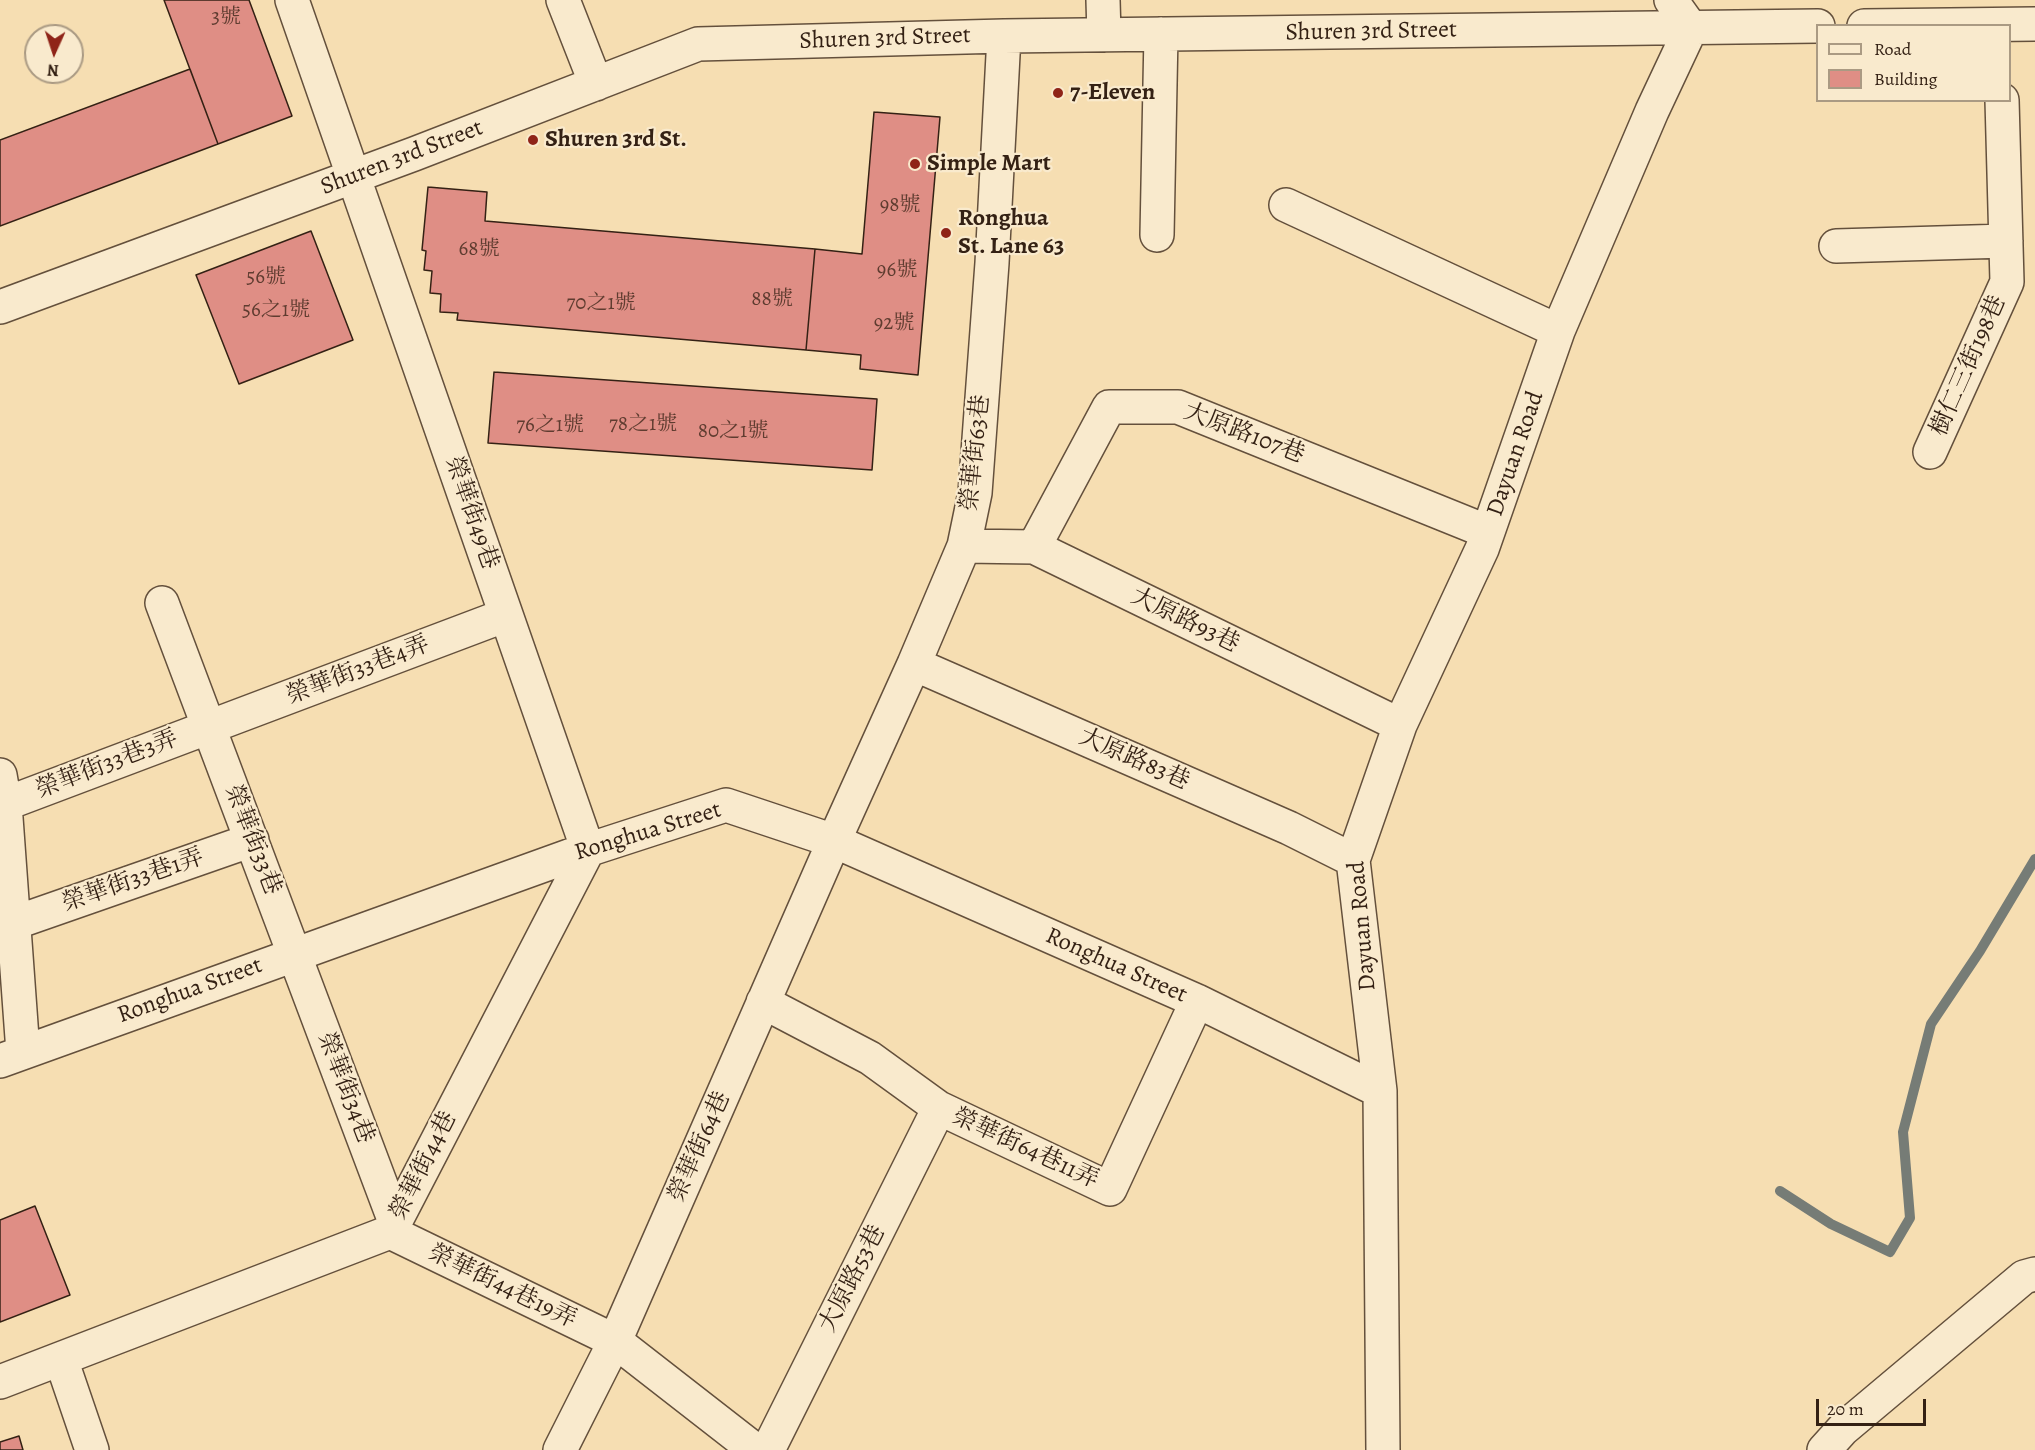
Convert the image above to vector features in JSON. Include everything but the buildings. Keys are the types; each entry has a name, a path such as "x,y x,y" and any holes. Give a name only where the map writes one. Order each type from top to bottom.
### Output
{"street":[{"name":"榮華街49巷","path":"292,0 588,850"},
{"path":"563,0 596,84"},
{"path":"1103,0 1104,35"},
{"path":"1671,0 1691,28"},
{"path":"2011,25 2035,24"},
{"name":"Shuren 3rd Street","path":"0,307 354,177 698,45 1004,36 1816,26"},
{"name":"Dayuan Road","path":"1383,1450 1380,1091 1353,860 1400,725 1482,549 1558,331 1652,111 1691,28"},
{"path":"1157,235 1161,34"},
{"name":"榮華街63巷","path":"834,842 964,546 975,493 992,263 1004,36"},
{"name":"樹仁三街198巷","path":"1930,452 2007,282 2002,102"},
{"path":"1286,205 1558,331"},
{"path":"1836,246 2006,241"},
{"name":"大原路107巷","path":"1034,547 1109,407 1178,406 1488,532"},
{"name":"大原路93巷","path":"964,546 1034,547 1400,725"},
{"name":"榮華街33巷","path":"162,603 295,954"},
{"name":"榮華街33巷4弄","path":"210,727 506,615"},
{"name":"大原路83巷","path":"914,664 1278,823 1353,860"},
{"name":"榮華街33巷3弄","path":"3,789 210,727"},
{"path":"3,789 14,922 11,1056"},
{"name":"Ronghua Street","path":"11,1056 588,850 726,805 834,842 1197,1001 1380,1091"},
{"name":"榮華街33巷1弄","path":"14,922 252,840"},
{"name":"榮華街64巷","path":"560,1450 615,1341 834,842"},
{"name":"榮華街44巷","path":"0,1382 392,1227 588,850"},
{"name":"榮華街34巷","path":"295,954 392,1227"},
{"name":"榮華街64巷11弄","path":"763,1002 870,1058 939,1108 1110,1189 1197,1001"},
{"name":"大原路53巷","path":"768,1450 939,1108"},
{"name":"榮華街44巷19弄","path":"392,1227 615,1341"},
{"path":"1824,1450 1843,1429 2024,1277 2035,1274"},
{"path":"615,1341 755,1450"},
{"path":"61,1359 92,1450"}],"waterway":[{"path":"1780,1191 1831,1224 1890,1252 1910,1218 1903,1132 1931,1024 1980,951 2035,859"}],"place":[{"name":"7-Eleven","path":"1058,93"},
{"name":"Shuren 3rd St.","path":"533,140"},
{"name":"Simple Mart","path":"915,164"},
{"name":"Ronghua St. Lane 63","path":"946,233"}]}
